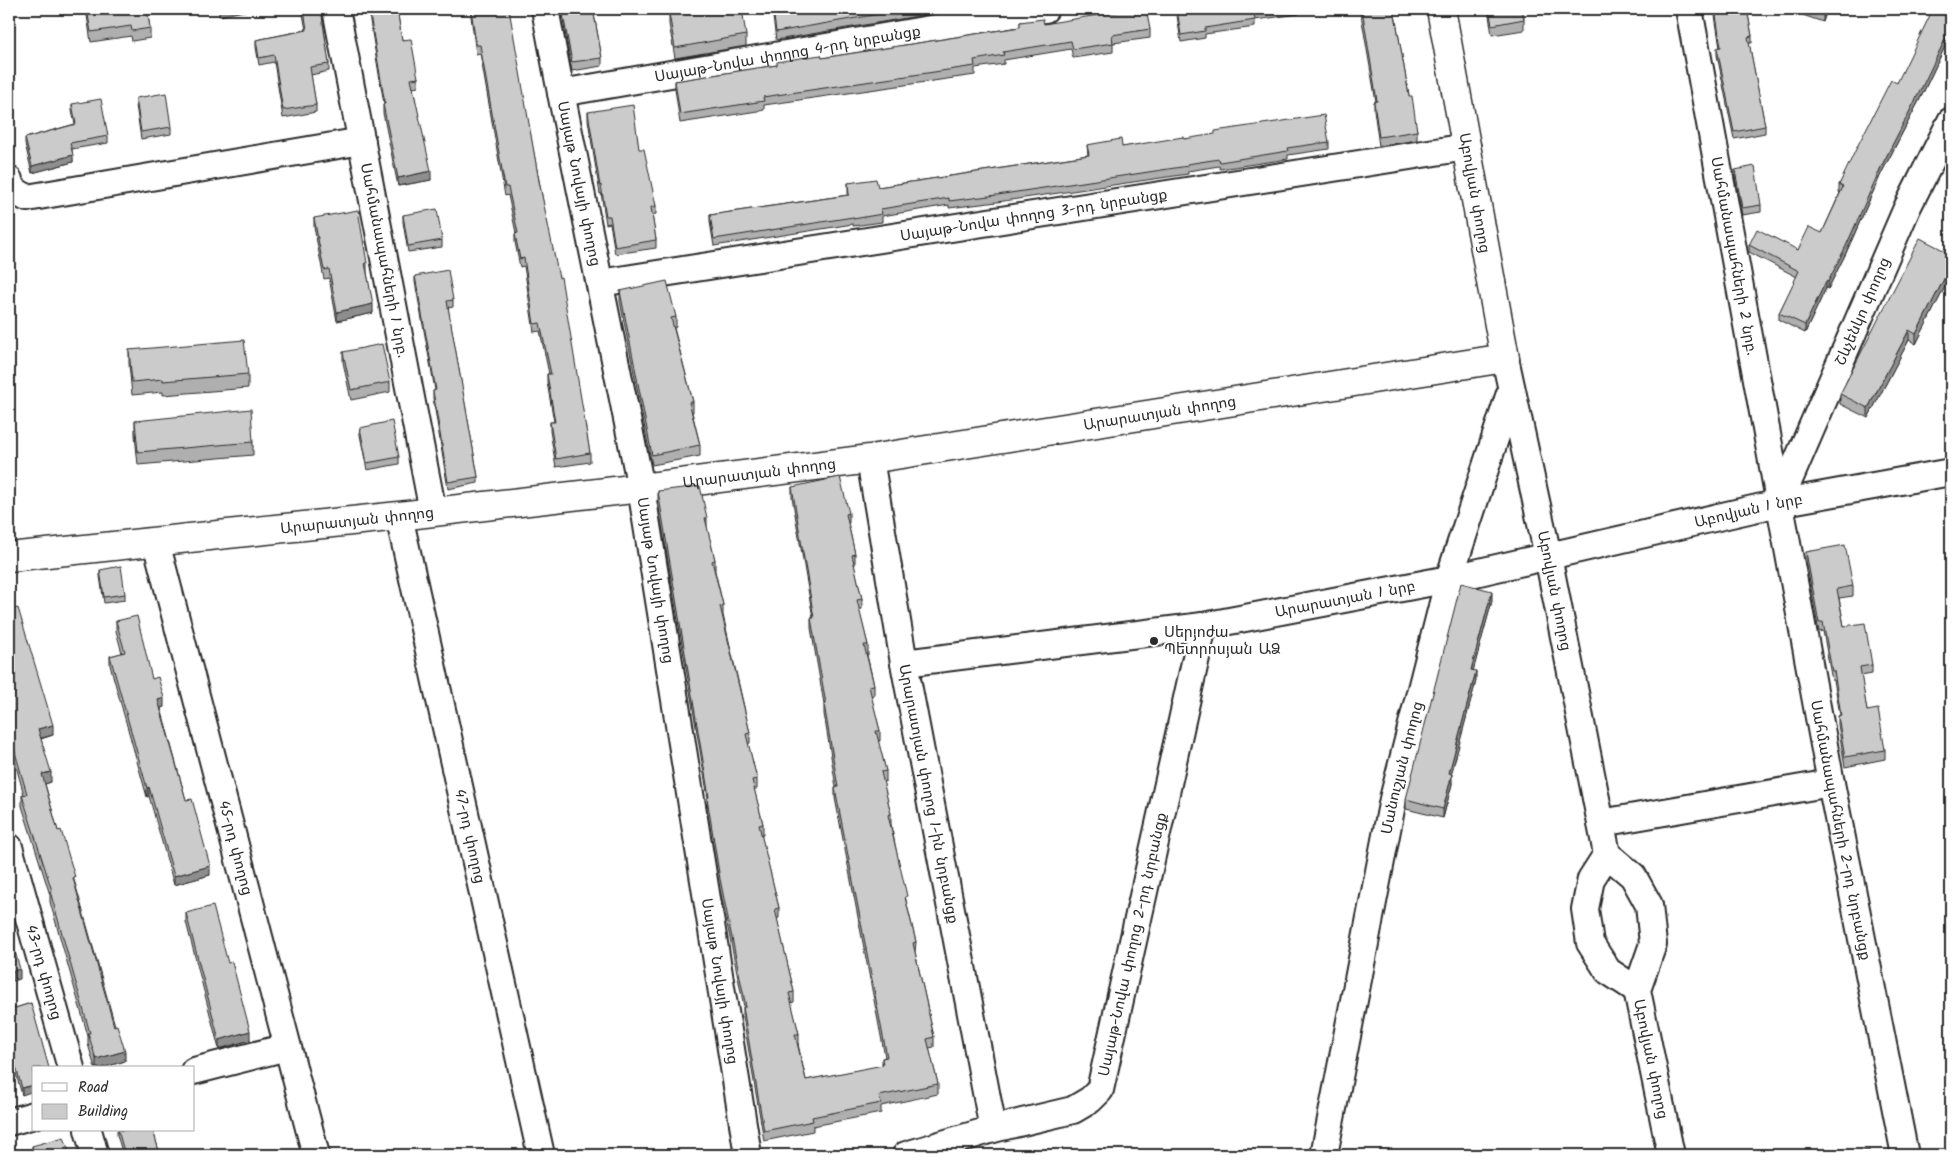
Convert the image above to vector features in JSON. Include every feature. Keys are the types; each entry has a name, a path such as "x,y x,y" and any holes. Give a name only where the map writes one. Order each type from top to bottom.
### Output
{"main road":[{"name":"Աբովյան փողոց","path":"1441,9 1505,358"},
{"name":"Արարատյան փողոց","path":"9,558 399,516 870,459 1505,358"}],"street":[{"name":"Սահմանապահների 1 նրբ.","path":"336,9 433,512"},
{"name":"Սայաթ Նովայի փողոց","path":"545,9 641,488 748,1155"},
{"name":"Սայաթ-Նովա փողոց 4-րդ նրբանցք","path":"561,93 1045,9"},
{"name":"Սահմանապահների 2 նրբ.","path":"1689,9 1779,504"},
{"name":"Շևչենկո փողոց","path":"1779,504 1907,208 1951,121"},
{"path":"9,180 9,184 18,193 27,198 362,141"},
{"name":"Սայաթ-Նովա փողոց 3-րդ նրբանցք","path":"600,283 1467,147"},
{"name":"Աբովյան փողոց","path":"1505,358 1548,556 1607,854 1633,876 1649,905 1653,944 1637,990 1671,1155"},
{"name":"Մանուշյան փողոց","path":"1324,1155 1393,799 1449,579 1511,388"},
{"name":"Արարատյան փողոց 1-ին նրբանցք","path":"870,459 904,663 992,1129"},
{"name":"Աբովյան 1 նրբ","path":"1548,556 1779,504 1951,472"},
{"name":"Սահմանապահների 2-րդ նրբանցք","path":"1779,504 1831,783 1905,1155"},
{"name":"47-րդ փողոց","path":"399,516 542,1155"},
{"name":"45-րդ փողոց","path":"156,542 316,1155"},
{"name":"Արարատյան 1 նրբ","path":"904,663 1203,626 1449,579 1548,556"},
{"name":"Սայաթ-Նովա փողոց 2-րդ նրբանցք","path":"906,1155 992,1129 1073,1110 1090,1100 1100,1090 1203,626"},
{"path":"1601,824 1831,783"},
{"name":"43-րդ փողոց","path":"9,847 70,1066"},
{"path":"1607,854 1591,879 1585,909 1590,944 1608,971 1637,990"},
{"path":"195,1071 287,1047"},
{"path":"9,1122 32,1116"},
{"path":"89,1132 95,1155"}],"building":[{"path":"87,9 147,9 150,28 132,31 131,26 91,32"},
{"path":"304,9 321,9 329,64 310,67 316,105 283,110 274,55 259,58 256,40 307,30"},
{"path":"369,9 397,9 402,40 411,39 418,78 411,79 431,171 398,178 383,104 385,104"},
{"path":"471,9 509,9 539,181 559,278 561,277 590,453 556,459 550,422 555,422 547,374 551,374 540,323 534,324 524,258 520,259 515,234 518,233 508,187 505,187 480,45 476,45"},
{"path":"562,9 593,9 602,58 572,62"},
{"path":"699,9 742,9 746,35 675,48 669,13"},
{"path":"773,9 908,9 776,32"},
{"path":"1134,9 1146,9 1150,29 1112,35 1113,43 1073,49 1071,41 1003,52 1004,55 974,60 975,66 763,97 764,101 680,114 675,81 777,65 777,62 800,58 821,55 822,58 1020,27 1020,22 1043,19 1044,24"},
{"path":"1177,9 1286,9 1254,14 1255,20 1205,28 1205,31 1181,35"},
{"path":"1362,9 1394,9 1409,96 1412,96 1417,131 1379,137 1374,102 1377,101"},
{"path":"1489,9 1522,9 1524,19 1492,25"},
{"path":"1715,9 1747,9 1752,36 1748,37 1765,126 1734,132 1717,48 1721,47"},
{"path":"1806,9 1825,9 1823,15"},
{"path":"1933,9 1951,9 1951,27 1881,167 1846,246 1828,282 1826,281 1805,325 1779,313 1799,271 1749,245 1757,229 1798,250 1809,227 1822,233 1843,187 1839,185 1857,147 1891,80 1897,83"},
{"path":"166,93 171,127 141,132 136,98"},
{"path":"101,99 108,136 70,143 73,155 32,166 25,138 76,124 72,104"},
{"path":"633,105 639,149 644,149 656,206 651,207 656,240 615,247 610,216 606,216 600,186 588,112"},
{"path":"1324,115 1329,142 1287,148 1288,151 1220,162 1219,159 1187,164 1188,166 997,195 949,201 949,198 881,209 882,214 714,239 710,215 849,195 848,183 876,179 878,187 1089,155 1087,145 1121,139 1122,147 1183,137 1184,139 1215,134 1215,131"},
{"path":"1755,166 1761,205 1742,208 1735,170"},
{"path":"437,209 442,240 408,246 403,215"},
{"path":"358,210 373,304 337,312 329,269 324,270 314,218"},
{"path":"1920,238 1951,254 1951,265 1916,334 1909,330 1868,408 1840,394"},
{"path":"448,270 453,300 447,301 478,477 448,482 433,391 436,390 415,276"},
{"path":"667,281 676,317 671,318 693,402 689,402 700,445 652,455 620,291"},
{"path":"244,340 248,374 132,382 129,350"},
{"path":"382,344 390,382 351,390 343,352"},
{"path":"251,409 253,442 138,452 135,421"},
{"path":"392,421 399,457 367,463 360,428"},
{"path":"840,477 849,513 846,514 855,554 852,555 862,599 857,600 868,645 864,645 874,685 869,686 880,731 876,731 886,771 881,772 891,814 888,815 916,942 913,943 934,1037 927,1039 938,1084 879,1096 881,1103 812,1117 813,1121 764,1131 743,1007 746,1007 720,879 707,798 709,797 658,491 700,486 715,560 712,561 723,605 720,606 750,733 746,734 757,779 752,780 763,824 759,825 779,908 775,909 794,992 789,993 799,1034 795,1034 806,1080 883,1065 882,1058 887,1057 835,788 838,787 811,618 814,618 792,487"},
{"path":"1845,545 1853,586 1837,589 1844,626 1865,623 1872,665 1860,667 1867,711 1878,709 1885,750 1845,757 1838,716 1841,715 1834,671 1832,671 1823,622 1819,623 1806,552"},
{"path":"121,566 125,594 104,597 100,570"},
{"path":"1461,583 1492,591 1471,670 1476,671 1449,773 1452,774 1443,809 1406,799"},
{"path":"18,608 53,725 38,729 51,772 42,774 58,831 61,830 75,877 73,878 114,1026 117,1025 125,1051 96,1059 50,891 52,891 22,795 27,794 9,731 9,610"},
{"path":"137,616 152,679 158,677 164,698 158,700 186,800 192,799 210,866 174,876 110,656 125,652 116,621"},
{"path":"213,906 228,963 232,962 250,1031 219,1040 186,913"},
{"path":"9,931 20,969 9,972"},
{"path":"31,1003 48,1066 32,1066 32,1086 22,1088 9,1047 9,1010"},
{"path":"119,1132 154,1132 160,1155 125,1155"},
{"path":"64,1137 70,1155 35,1155 32,1146"},
{"path":"1869,1150 1870,1155 1834,1155"}],"place":[{"name":"Սերյոժա Պետրոսյան ԱՁ","path":"1154,641"}]}
